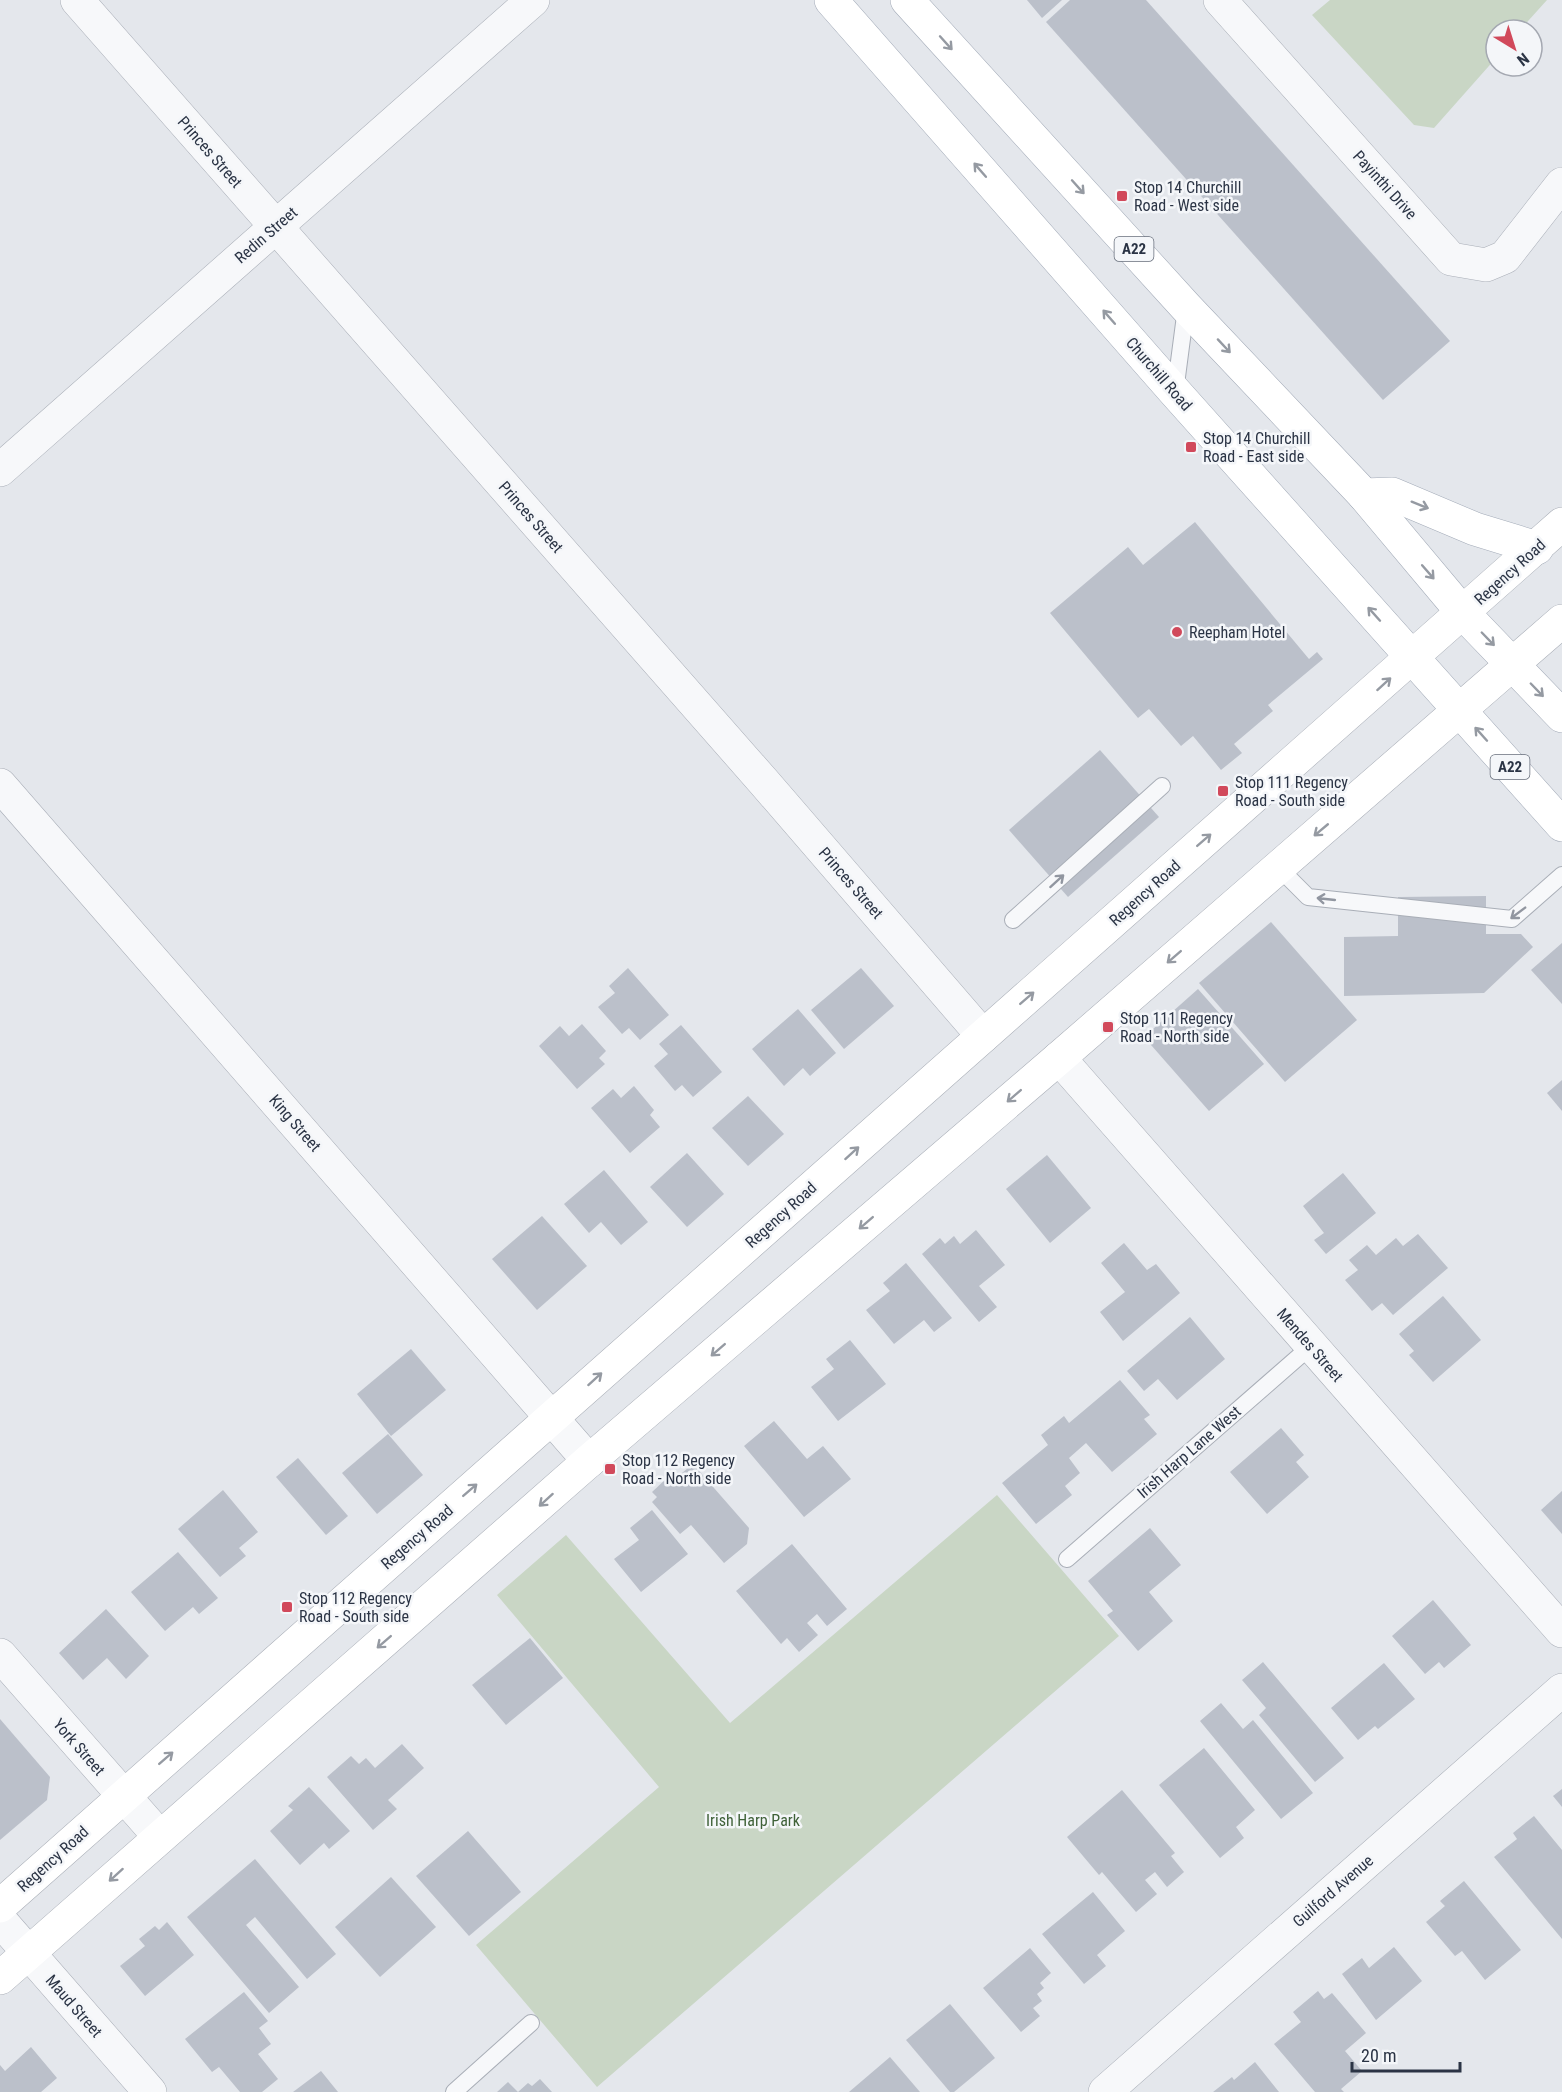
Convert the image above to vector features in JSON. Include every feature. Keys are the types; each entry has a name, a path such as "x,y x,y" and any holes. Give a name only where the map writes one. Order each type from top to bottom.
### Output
{"main road":[{"name":"Churchill Road","path":"831,0 1175,392 1562,825"},
{"name":"A22","path":"907,0 1186,307 1364,495 1463,613 1562,716"},
{"path":"1364,495 1392,494 1475,529 1537,548"},
{"name":"Regency Road","path":"0,1906 1562,524"},
{"path":"0,1978 589,1461 1059,1058 1562,621"}],"street":[{"name":"Princes Street","path":"77,0 763,781 983,1036"},
{"name":"Redin Street","path":"0,470 533,0"},
{"name":"Payinthi Drive","path":"1220,0 1450,259 1486,265 1505,257 1562,184"},
{"name":"King Street","path":"0,785 589,1461"},
{"name":"Mendes Street","path":"1059,1058 1562,1631"},
{"name":"York Street","path":"0,1655 160,1837"},
{"name":"Guilford Avenue","path":"1105,2092 1562,1690"},
{"name":"Maud Street","path":"0,1920 150,2092"}],"lane":[{"path":"1175,392 1186,307"},
{"path":"1013,920 1162,786"},
{"path":"1278,867 1308,897 1512,919 1562,875"},
{"name":"Irish Harp Lane West","path":"1067,1559 1311,1346"},
{"path":"454,2092 531,2023"}],"green space":[{"path":"1330,0 1547,0 1531,18 1484,18 1484,72 1434,128 1414,125 1312,15"},
{"name":"Irish Harp Park","path":"997,1495 1119,1636 597,2087 476,1945 659,1787 497,1595 566,1535 730,1723"}],"building":[{"path":"1027,0 1062,0 1042,18"},
{"path":"1070,0 1146,0 1450,341 1383,400 1046,22"},
{"name":"Reepham Hotel","path":"1195,522 1309,659 1317,652 1323,659 1268,705 1273,711 1234,744 1242,753 1221,770 1193,736 1181,746 1149,709 1138,718 1050,613 1128,547 1143,565"},
{"path":"1100,750 1159,817 1068,897 1009,830"},
{"path":"1486,896 1486,934 1521,934 1533,947 1484,993 1344,996 1344,937 1398,936 1398,897"},
{"path":"1271,922 1357,1020 1285,1082 1199,983"},
{"path":"1562,943 1562,1004 1531,970"},
{"path":"628,968 669,1015 640,1040 629,1028 622,1034 598,1007 615,993 609,986"},
{"path":"861,968 894,1006 844,1049 811,1010"},
{"path":"1198,989 1264,1064 1209,1111 1144,1037"},
{"path":"798,1009 836,1053 810,1076 803,1068 784,1086 752,1049"},
{"path":"582,1024 606,1051 599,1058 605,1064 577,1089 539,1046 560,1026 569,1036"},
{"path":"681,1025 722,1072 693,1097 682,1085 675,1091 654,1066 668,1054 659,1044"},
{"path":"1562,1080 1562,1111 1547,1093"},
{"path":"634,1086 654,1110 650,1115 660,1127 630,1153 591,1108 613,1089 621,1098"},
{"path":"748,1096 784,1134 748,1166 712,1128"},
{"path":"687,1153 724,1194 687,1227 650,1187"},
{"path":"1047,1155 1091,1208 1050,1243 1006,1189"},
{"path":"604,1170 648,1222 621,1245 601,1222 589,1233 564,1204"},
{"path":"1343,1173 1376,1213 1326,1254 1314,1240 1324,1233 1303,1206"},
{"path":"542,1216 587,1266 537,1310 492,1259"},
{"path":"976,1230 1005,1265 979,1286 997,1307 979,1322 922,1254 940,1238 945,1244 954,1236 960,1244"},
{"path":"1418,1234 1448,1268 1393,1315 1382,1303 1372,1311 1345,1280 1358,1270 1349,1260 1367,1245 1376,1255 1396,1238 1403,1246"},
{"path":"1124,1243 1147,1270 1156,1264 1180,1293 1123,1341 1100,1312 1125,1292 1101,1263"},
{"path":"906,1263 952,1318 934,1332 924,1320 894,1344 866,1310 890,1291 883,1283"},
{"path":"1443,1296 1481,1340 1433,1382 1409,1355 1414,1351 1399,1334"},
{"path":"1190,1317 1225,1359 1177,1400 1158,1379 1144,1391 1127,1371"},
{"path":"850,1340 886,1384 838,1421 811,1387 834,1369 826,1359"},
{"path":"411,1349 446,1390 391,1436 357,1394"},
{"path":"1120,1380 1150,1415 1144,1419 1157,1434 1112,1472 1086,1443 1069,1458 1080,1473 1065,1486 1072,1495 1036,1524 1002,1483 1048,1445 1041,1435 1064,1416 1069,1423"},
{"path":"774,1421 807,1459 823,1446 851,1479 804,1517 744,1446"},
{"path":"1281,1428 1304,1455 1296,1462 1309,1477 1267,1514 1230,1472"},
{"path":"388,1434 423,1475 377,1514 342,1473"},
{"path":"298,1458 348,1516 326,1535 276,1477"},
{"path":"693,1464 749,1528 747,1544 724,1563 691,1525 680,1534 652,1502 657,1497 652,1492 667,1478 671,1482"},
{"path":"223,1490 258,1532 239,1548 246,1556 220,1577 178,1529"},
{"path":"1562,1491 1562,1534 1541,1510"},
{"path":"652,1510 688,1554 641,1592 614,1559 639,1540 630,1528"},
{"path":"1150,1528 1181,1565 1149,1592 1173,1621 1138,1651 1107,1615 1113,1611 1088,1581"},
{"path":"792,1544 847,1609 827,1626 817,1614 807,1623 818,1635 799,1652 787,1638 781,1644 736,1591"},
{"path":"178,1552 218,1598 199,1614 193,1607 165,1631 131,1592"},
{"path":"1433,1600 1471,1645 1444,1668 1439,1662 1425,1674 1392,1636"},
{"path":"106,1609 149,1656 126,1679 107,1658 83,1680 59,1653"},
{"path":"530,1638 563,1678 506,1725 472,1685"},
{"path":"1263,1662 1344,1758 1315,1782 1259,1715 1266,1708 1242,1680"},
{"path":"1384,1663 1415,1699 1378,1729 1375,1726 1358,1740 1331,1708"},
{"path":"1221,1703 1243,1729 1253,1720 1313,1793 1281,1819 1200,1721"},
{"path":"0,1719 50,1777 47,1800 0,1840"},
{"path":"402,1744 424,1768 388,1800 397,1809 373,1830 327,1777 351,1756 359,1764 366,1758 375,1768"},
{"path":"1204,1748 1255,1810 1236,1827 1244,1838 1220,1858 1159,1785"},
{"path":"309,1787 350,1831 329,1849 324,1843 300,1865 270,1831 293,1810 288,1806"},
{"path":"1562,1789 1562,1807 1553,1796"},
{"path":"1122,1790 1175,1853 1171,1856 1184,1872 1167,1887 1155,1872 1145,1880 1157,1894 1136,1912 1102,1872 1099,1875 1067,1837"},
{"path":"1534,1816 1562,1850 1562,1939 1494,1857 1517,1839 1513,1833"},
{"path":"468,1831 521,1892 469,1936 416,1876"},
{"path":"255,1859 336,1954 307,1979 255,1917 246,1925 299,1987 269,2013 187,1917"},
{"path":"391,1877 436,1927 380,1977 335,1927"},
{"path":"1464,1881 1521,1950 1485,1980 1462,1951 1455,1956 1426,1922 1445,1906 1440,1901"},
{"path":"1093,1892 1125,1931 1097,1955 1106,1966 1084,1984 1042,1934"},
{"path":"167,1922 194,1955 145,1996 120,1966 145,1946 139,1939 155,1926 159,1930"},
{"path":"1394,1947 1422,1981 1376,2020 1342,1974 1362,1958 1369,1968"},
{"path":"1030,1948 1051,1973 1040,1983 1044,1988 1037,1994 1042,2001 1033,2008 1040,2016 1021,2032 983,1988"},
{"path":"1318,1991 1324,1999 1332,1993 1366,2033 1345,2051 1362,2071 1341,2089 1344,2092 1315,2092 1274,2044 1301,2022 1293,2012"},
{"path":"244,1992 268,2021 259,2028 271,2044 258,2054 278,2079 262,2092 240,2092 219,2067 212,2072 185,2039"},
{"path":"950,2004 995,2058 954,2092 950,2092 906,2040"},
{"path":"31,2047 57,2078 41,2092 0,2092 0,2065 5,2071"},
{"path":"890,2057 920,2092 849,2092"},
{"path":"1255,2062 1279,2092 1213,2092 1232,2077 1234,2080"},
{"path":"321,2071 338,2092 293,2092"},
{"path":"540,2079 552,2092 518,2092 528,2083 532,2086"},
{"path":"508,2082 518,2092 497,2092"}],"place":[{"name":"Stop 14 Churchill Road - West side","path":"1122,196"},
{"name":"Stop 14 Churchill Road - East side","path":"1191,447"},
{"name":"Reepham Hotel","path":"1177,632"},
{"name":"Stop 111 Regency Road - South side","path":"1223,791"},
{"name":"Stop 111 Regency Road - North side","path":"1108,1027"},
{"name":"Stop 112 Regency Road - North side","path":"610,1469"},
{"name":"Stop 112 Regency Road - South side","path":"287,1607"}]}
